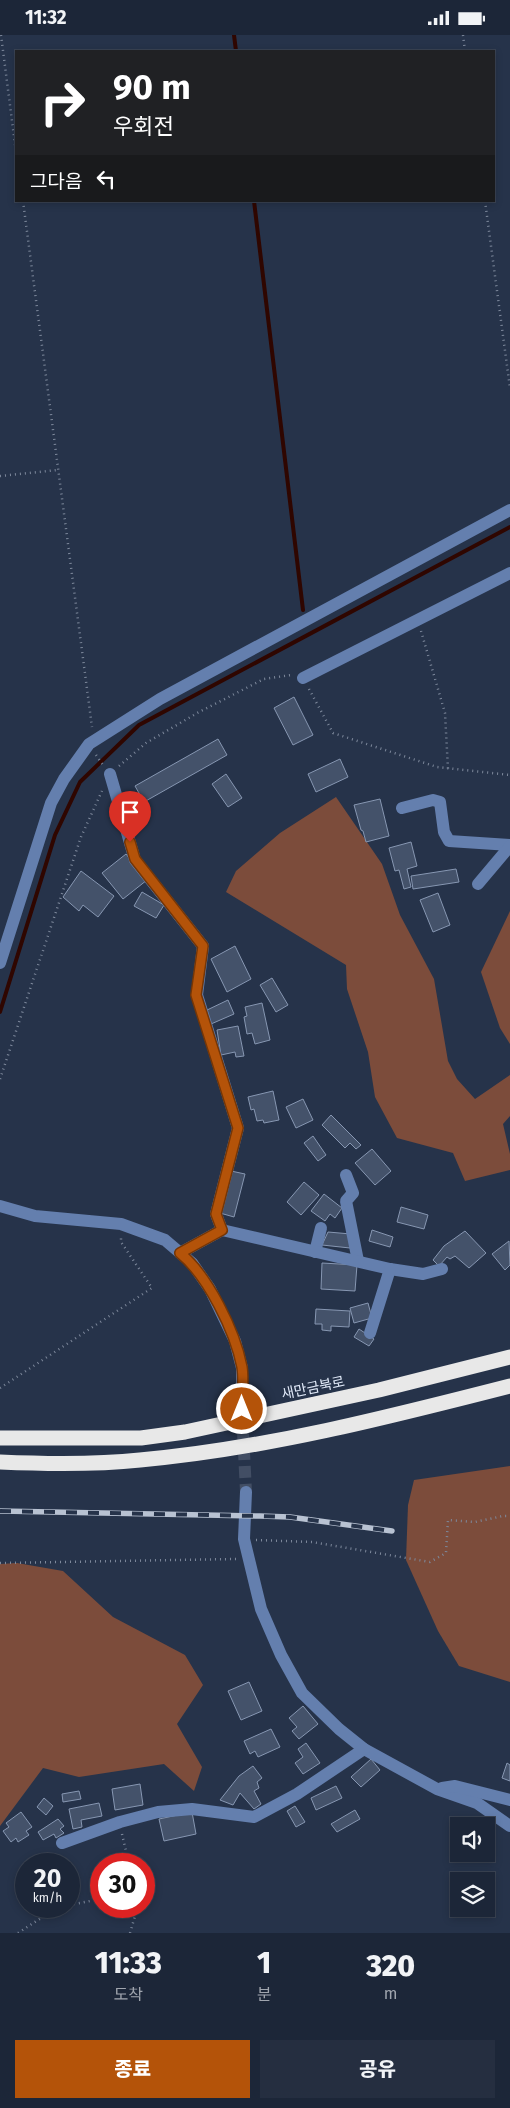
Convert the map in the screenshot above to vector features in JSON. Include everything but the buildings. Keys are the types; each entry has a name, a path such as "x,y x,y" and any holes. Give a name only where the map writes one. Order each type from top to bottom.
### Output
{"highway":[{"name":"새만금북로","path":"0,1438 141,1438 184,1432 379,1390 510,1357"},
{"path":"0,1462 55,1464 138,1461 202,1453 386,1418 510,1386"}],"street":[{"path":"0,963 47,811 64,779 91,748 160,699 510,510"},
{"path":"303,678 510,573"},
{"path":"108,771 135,859 203,946 196,995 238,1128 216,1214 222,1230"},
{"path":"402,808 433,800 440,802 444,832 449,841 510,845"},
{"path":"478,884 510,845"},
{"path":"346,1175 352,1193 346,1201 358,1261"},
{"path":"0,1206 35,1216 121,1224 165,1240 192,1263 210,1289 235,1341 242,1368 242,1409"},
{"path":"314,1251 321,1228"},
{"path":"180,1253 222,1230 390,1269 423,1274 442,1269"},
{"path":"370,1333 390,1269"},
{"path":"246,1491 244,1539 261,1609 281,1655 302,1693 339,1729 364,1749 437,1789 477,1803 510,1826"},
{"path":"62,1843 158,1812 192,1809 254,1817 297,1794 364,1749"},
{"path":"437,1789 455,1786 510,1800"}],"path":[{"path":"1,35 15,144"},
{"path":"463,35 466,50"},
{"path":"23,202 92,725 91,748 108,771"},
{"path":"485,202 510,388"},
{"path":"0,476 59,469"},
{"path":"418,620 445,713 448,769"},
{"path":"0,1079 81,837 108,771 146,743 264,679 300,673 333,733 437,767 510,775"},
{"path":"0,1388 152,1288 121,1242 121,1224"},
{"path":"244,1539 312,1542 430,1563 446,1553 448,1520 475,1522 510,1516"},
{"path":"0,1563 250,1559"},
{"path":"120,1823 127,1853"},
{"path":"18,1933 41,1918"},
{"path":"130,1933 134,1918"}],"shaded area":[{"path":"336,797 382,864 400,915 434,979 448,1061 457,1079 475,1099 510,1075 510,1116 503,1124 510,1154 510,1170 465,1181 453,1153 397,1138 375,1097 368,1052 347,989 346,965 226,892 236,871 280,833"},
{"path":"510,911 510,1044 500,1028 481,972"},
{"path":"510,1466 510,1682 459,1666 438,1631 406,1560 408,1505 414,1480"},
{"path":"17,1563 63,1571 113,1617 185,1655 203,1685 177,1724 202,1767 194,1791 164,1764 79,1777 43,1768 0,1826 0,1564"}],"waterway":[{"path":"234,35 236,50"},
{"path":"254,202 303,610"},
{"path":"0,1012 55,835 80,782 139,725 510,527"}],"tunnel":[{"path":"242,1412 246,1492"}],"railway":[{"path":"0,1511 290,1517 392,1531"}],"route":[{"path":"130,842 135,859 172,909 203,946 196,995 238,1128 216,1214 222,1230 180,1253 192,1263 210,1289 235,1341 242,1368 242,1409"}]}
